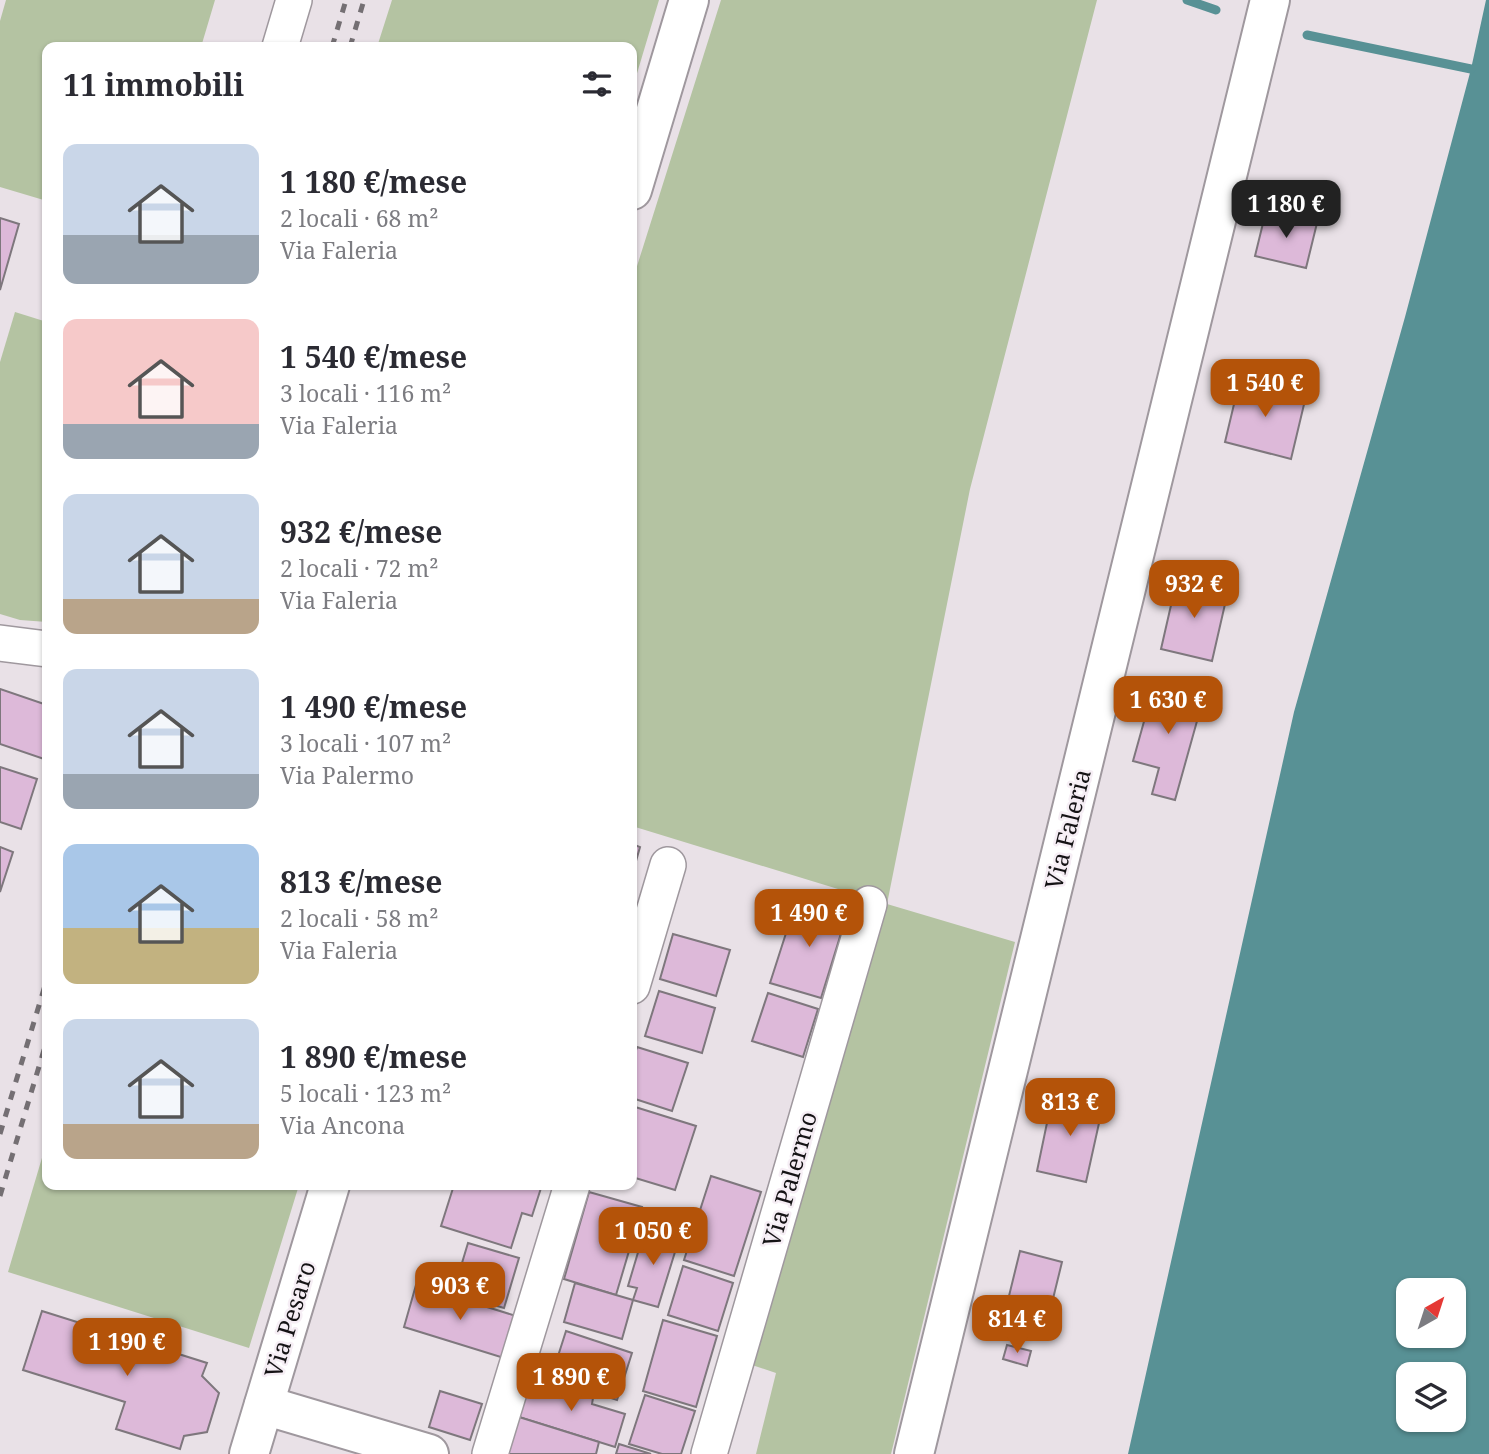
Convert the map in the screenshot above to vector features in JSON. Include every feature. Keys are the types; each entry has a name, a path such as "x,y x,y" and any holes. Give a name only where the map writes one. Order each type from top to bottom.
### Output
{"street":[{"path":"281,42 294,0"},
{"path":"637,173 689,0"},
{"name":"Via Faleria","path":"914,1454 1270,0"},
{"path":"0,643 42,648"},
{"path":"637,969 668,865"},
{"name":"Via Palermo","path":"709,1454 869,904"},
{"name":"Via Pesaro","path":"248,1454 328,1190"},
{"path":"490,1454 570,1190"},
{"path":"264,1405 429,1454"}],"green space":[{"path":"6,0 215,0 202,42 42,42 42,200 0,187 0,21"},
{"path":"392,0 659,0 637,73 637,42 379,42"},
{"path":"721,0 1097,0 970,489 887,904 637,828 637,266"},
{"path":"15,312 42,320 42,622 20,620 0,614 0,362"},
{"path":"887,904 1015,942 891,1454 756,1454 776,1373 752,1365"},
{"path":"42,1158 42,1190 297,1190 249,1348 8,1272"}],"water":[{"path":"1486,0 1489,0 1489,1454 1128,1454 1294,712 1405,317 1471,69"}],"building":[{"path":"1266,211 1317,223 1306,268 1255,256"},
{"path":"0,218 19,224 0,290"},
{"path":"1240,379 1306,396 1291,459 1225,442"},
{"path":"1177,579 1228,591 1212,661 1161,649"},
{"path":"1155,682 1204,696 1175,800 1152,794 1159,768 1133,761"},
{"path":"0,689 42,703 42,758 0,744"},
{"path":"0,767 37,779 21,829 0,822"},
{"path":"0,847 13,852 0,892"},
{"path":"797,899 847,914 821,998 770,983"},
{"path":"673,934 730,950 716,996 660,979"},
{"path":"659,991 715,1008 702,1053 645,1036"},
{"path":"768,993 818,1009 803,1057 752,1041"},
{"path":"637,1047 688,1063 672,1111 637,1100"},
{"path":"1053,1094 1103,1105 1086,1182 1037,1171"},
{"path":"637,1108 696,1126 675,1190 637,1179"},
{"path":"711,1176 761,1192 734,1276 684,1260"},
{"path":"452,1190 540,1190 532,1216 522,1213 511,1248 441,1226"},
{"path":"589,1192 642,1207 616,1295 564,1279"},
{"path":"645,1229 679,1239 658,1307 633,1300 637,1288 628,1286"},
{"path":"468,1243 519,1258 504,1308 453,1293"},
{"path":"1020,1251 1062,1262 1050,1311 1008,1300"},
{"path":"683,1266 733,1283 718,1331 668,1315"},
{"path":"575,1283 633,1300 622,1339 564,1322"},
{"path":"416,1285 516,1316 504,1358 404,1327"},
{"path":"42,1311 207,1363 202,1376 219,1393 207,1432 184,1436 180,1449 116,1429 125,1402 23,1370"},
{"path":"663,1320 717,1336 696,1407 643,1391"},
{"path":"566,1331 632,1353 617,1400 551,1378"},
{"path":"1007,1345 1031,1351 1027,1366 1003,1359"},
{"path":"531,1379 593,1398 592,1404 625,1414 615,1447 519,1417"},
{"path":"440,1391 482,1404 470,1440 429,1427"},
{"path":"645,1395 695,1411 681,1454 662,1454 629,1444"},
{"path":"519,1417 599,1442 596,1454 508,1454"},
{"path":"619,1444 651,1454 616,1454"}],"waterway":[{"path":"1187,0 1216,10"},
{"path":"1307,35 1471,69"}],"railway":[{"path":"333,42 346,0"},
{"path":"351,42 364,0"},
{"path":"0,1134 42,995"},
{"path":"0,1196 42,1057"}]}
